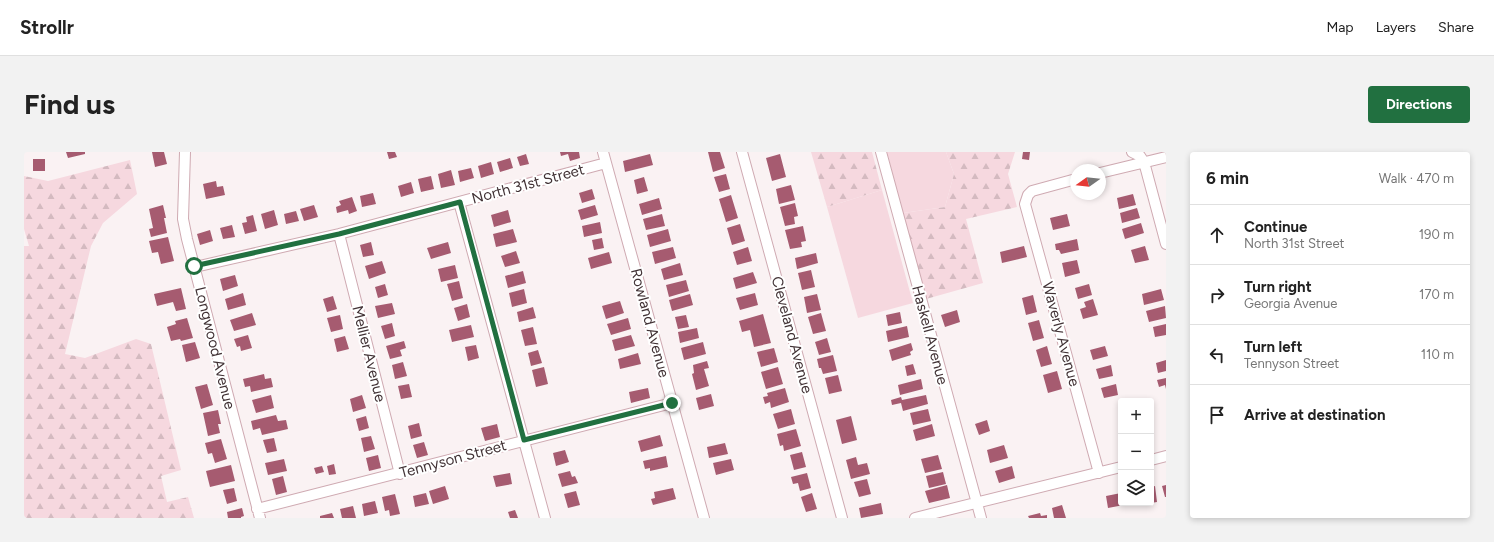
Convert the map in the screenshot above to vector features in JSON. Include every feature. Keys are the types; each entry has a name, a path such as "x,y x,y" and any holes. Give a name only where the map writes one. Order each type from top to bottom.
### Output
{"street":[{"name":"Longwood Avenue","path":"186,152 183,220 258,514"},
{"name":"Rowland Avenue","path":"603,152 704,518"},
{"name":"Cleveland Avenue","path":"742,152 842,518"},
{"name":"Haskell Avenue","path":"881,152 981,518"},
{"path":"1132,152 1140,156 1144,162 1166,244"},
{"path":"1106,172 1166,157"},
{"name":"North 31st Street","path":"194,266 339,234 606,163"},
{"name":"Waverly Avenue","path":"1070,180 1036,189 1028,195 1025,204 1099,473"},
{"path":"460,202 545,518"},
{"name":"Mellier Avenue","path":"339,234 400,474"},
{"name":"Tennyson Street","path":"258,514 524,440 672,403"},
{"path":"1154,459 1166,456"},
{"path":"915,518 1118,468"}],"green space":[{"path":"811,152 872,152 882,190 827,207"},
{"path":"887,152 946,152 954,174 945,207 903,213"},
{"path":"946,152 1015,152 1008,174 1017,207 966,219 983,283 926,299 903,213 945,207 954,174"},
{"path":"130,160 137,194 103,223 91,246 65,354 85,358 136,339 151,344 181,470 161,476 167,502 188,497 194,518 24,518 24,246 29,246 24,229 24,176 48,181"},
{"path":"882,190 913,303 858,318 827,207"}],"building":[{"path":"66,152 85,152 85,154 68,158"},
{"path":"152,152 164,152 167,164 155,167"},
{"path":"387,152 395,152 397,157 389,159"},
{"path":"560,152 579,152 580,158 570,161 568,154 561,156"},
{"path":"708,152 720,152 725,168 713,172"},
{"path":"1023,152 1030,152 1029,160 1022,159"},
{"path":"526,154 529,164 520,166 517,157"},
{"path":"650,154 653,165 625,172 623,161"},
{"path":"780,154 786,177 772,181 766,158"},
{"path":"510,158 513,168 500,172 497,162"},
{"path":"33,159 45,159 45,171 33,171"},
{"path":"491,162 494,174 481,178 478,166"},
{"path":"471,168 474,178 460,182 458,171"},
{"path":"451,170 455,185 441,188 438,174"},
{"path":"726,174 730,189 719,192 714,177"},
{"path":"431,176 434,189 421,192 418,179"},
{"path":"644,177 648,191 637,194 634,180"},
{"path":"216,181 217,187 223,186 225,195 206,199 203,184"},
{"path":"411,182 414,193 401,197 398,186"},
{"path":"791,185 795,200 779,204 776,189"},
{"path":"592,189 595,199 582,203 579,193"},
{"path":"373,193 376,204 362,207 360,196"},
{"path":"1133,194 1136,205 1119,209 1117,198"},
{"path":"731,195 738,218 726,222 719,199"},
{"path":"352,197 357,211 349,214 348,210 337,213 336,207 341,205 339,201"},
{"path":"659,198 662,209 642,215 639,204"},
{"path":"795,203 798,216 794,217 795,224 785,226 780,207"},
{"path":"163,205 167,233 151,237 149,229 153,228 149,209"},
{"path":"314,205 318,217 304,221 300,209"},
{"path":"595,205 598,215 581,220 578,210"},
{"path":"1137,208 1140,218 1122,223 1120,213"},
{"path":"274,210 278,225 265,229 261,214"},
{"path":"508,210 511,222 494,227 491,215"},
{"path":"296,211 299,221 286,224 284,214"},
{"path":"662,214 665,226 646,230 643,219"},
{"path":"1067,214 1070,226 1053,230 1050,218"},
{"path":"253,215 257,231 245,234 242,223 247,222 246,217"},
{"path":"600,222 602,233 584,237 582,226"},
{"path":"1141,223 1144,233 1125,239 1122,229"},
{"path":"740,224 745,241 732,245 727,228"},
{"path":"232,225 235,237 223,239 220,228"},
{"path":"803,226 806,241 801,242 802,247 790,249 785,230"},
{"path":"513,229 517,242 496,247 493,234"},
{"path":"668,229 671,241 650,247 647,235"},
{"path":"210,230 213,241 200,245 197,234"},
{"path":"168,237 174,261 161,264 158,252 152,253 149,241"},
{"path":"602,238 604,248 594,250 592,240"},
{"path":"1077,239 1079,250 1061,254 1059,250 1056,250 1055,244"},
{"path":"371,242 374,255 363,257 360,245"},
{"path":"448,242 451,253 431,259 427,248"},
{"path":"1024,246 1027,257 1002,263 1000,252"},
{"path":"1145,246 1149,260 1135,263 1131,250"},
{"path":"673,247 676,258 655,264 652,252"},
{"path":"748,247 752,261 737,265 733,252"},
{"path":"516,251 520,263 505,267 501,256"},
{"path":"609,252 612,263 591,269 588,258"},
{"path":"816,253 818,263 797,269 795,258"},
{"path":"1077,260 1080,273 1065,277 1062,263"},
{"path":"382,261 386,273 369,279 365,266"},
{"path":"680,263 683,275 664,280 661,269"},
{"path":"455,265 458,278 441,282 438,269"},
{"path":"811,270 815,287 802,290 798,273"},
{"path":"523,271 526,283 508,288 505,276"},
{"path":"753,272 757,283 736,289 733,278"},
{"path":"235,275 238,286 223,291 220,279"},
{"path":"686,280 689,291 669,297 666,285"},
{"path":"459,281 463,298 452,301 447,284"},
{"path":"385,284 388,295 378,298 375,287"},
{"path":"1089,284 1092,295 1078,299 1075,288"},
{"path":"181,288 186,309 176,311 173,302 157,306 154,294"},
{"path":"524,289 527,303 512,307 509,293"},
{"path":"1161,289 1164,300 1144,305 1142,294"},
{"path":"243,293 246,305 228,310 225,299"},
{"path":"755,293 758,305 740,310 736,298"},
{"path":"690,294 693,305 672,311 669,300"},
{"path":"817,294 821,310 807,313 804,297"},
{"path":"1033,295 1037,312 1026,315 1022,298"},
{"path":"333,296 337,309 327,312 323,299"},
{"path":"1093,299 1098,315 1083,319 1080,309 1086,307 1084,302"},
{"path":"620,301 624,313 606,319 602,306"},
{"path":"392,303 395,314 378,318 375,306"},
{"path":"467,304 470,317 458,321 454,308"},
{"path":"1165,306 1166,318 1149,322 1146,311"},
{"path":"533,307 536,318 519,322 517,312"},
{"path":"957,310 960,322 945,327 941,315"},
{"path":"900,312 902,323 888,326 886,315"},
{"path":"252,313 256,325 234,331 230,320"},
{"path":"821,313 826,331 813,334 808,317"},
{"path":"763,314 771,343 754,347 750,330 742,332 739,321"},
{"path":"340,315 343,329 331,332 327,318"},
{"path":"686,315 689,327 678,329 675,317"},
{"path":"187,318 193,338 181,341 180,339 171,341 167,327 176,324 175,321"},
{"path":"628,318 631,329 611,335 607,324"},
{"path":"1039,320 1044,338 1033,341 1028,323"},
{"path":"392,323 395,336 385,339 381,326"},
{"path":"1166,324 1166,335 1155,337 1153,327"},
{"path":"471,325 474,337 452,342 449,330"},
{"path":"907,326 909,337 888,342 886,331"},
{"path":"533,327 537,344 525,346 521,330"},
{"path":"697,328 699,338 680,343 678,332"},
{"path":"248,335 252,348 241,351 240,346 237,347 234,339"},
{"path":"631,335 635,346 615,351 612,340"},
{"path":"345,336 349,349 337,352 334,339"},
{"path":"827,338 831,352 819,355 815,342"},
{"path":"404,341 406,348 400,350 402,356 390,359 386,346"},
{"path":"195,342 200,358 186,362 182,345"},
{"path":"703,342 706,354 684,360 681,348"},
{"path":"911,343 913,350 910,352 911,355 892,361 889,350"},
{"path":"476,345 479,358 468,361 465,347"},
{"path":"1047,346 1052,364 1041,367 1036,350"},
{"path":"1105,346 1108,356 1093,360 1090,350"},
{"path":"774,348 778,362 761,367 757,352"},
{"path":"538,350 542,363 531,366 528,353"},
{"path":"638,353 641,364 620,369 618,359"},
{"path":"833,355 837,371 823,374 821,368 819,368 817,359"},
{"path":"1166,360 1166,371 1158,373 1156,363"},
{"path":"707,361 709,368 704,369 709,386 696,390 692,374 694,373 693,365"},
{"path":"403,362 407,376 395,379 392,365"},
{"path":"913,364 916,374 907,376 905,366"},
{"path":"1111,365 1113,376 1099,379 1096,369"},
{"path":"544,367 548,384 536,387 532,370"},
{"path":"778,367 783,384 766,389 761,372"},
{"path":"1057,371 1062,389 1048,393 1043,375"},
{"path":"264,374 265,379 271,378 273,387 251,392 250,386 245,387 243,379"},
{"path":"838,375 842,391 829,394 825,378"},
{"path":"1166,378 1166,389 1165,385 1159,387 1157,380"},
{"path":"921,379 923,389 900,395 898,385"},
{"path":"207,384 213,405 201,409 195,387"},
{"path":"409,384 412,397 401,399 398,386"},
{"path":"1116,384 1118,395 1104,398 1101,388"},
{"path":"648,388 650,398 631,403 629,392"},
{"path":"785,388 789,402 771,408 770,402 765,404 763,397 768,396 767,393"},
{"path":"711,394 714,406 699,410 696,398"},
{"path":"271,395 274,408 256,413 252,400"},
{"path":"362,395 366,408 353,412 350,399"},
{"path":"926,395 928,404 903,411 901,403 892,405 891,400 901,397 902,400"},
{"path":"791,409 795,424 778,429 773,414"},
{"path":"928,409 931,421 913,425 910,413"},
{"path":"218,410 221,424 218,424 220,433 208,436 203,413"},
{"path":"276,415 278,421 286,420 288,429 262,435 260,428 253,430 251,421"},
{"path":"366,416 369,428 359,431 356,419"},
{"path":"851,416 857,440 842,444 836,420"},
{"path":"987,420 990,431 979,435 975,424"},
{"path":"419,423 422,436 411,439 408,426"},
{"path":"497,424 500,437 485,441 481,428"},
{"path":"932,424 935,436 916,441 913,430"},
{"path":"796,429 801,446 784,451 783,445 780,446 777,434"},
{"path":"660,435 663,446 641,452 638,441"},
{"path":"371,436 375,449 364,452 361,438"},
{"path":"274,438 277,451 267,453 263,440"},
{"path":"221,439 227,459 215,463 212,453 208,454 205,443"},
{"path":"424,442 428,455 417,458 413,445"},
{"path":"725,443 728,454 709,458 707,447"},
{"path":"1004,445 1008,458 990,463 987,450"},
{"path":"565,450 569,462 556,466 553,453"},
{"path":"802,452 806,467 794,470 790,455"},
{"path":"378,455 381,468 369,471 366,458"},
{"path":"938,455 942,469 925,473 921,459"},
{"path":"666,456 668,467 650,471 650,468 645,469 643,461"},
{"path":"856,457 858,465 867,463 870,474 851,479 846,460"},
{"path":"284,459 287,471 268,475 265,463"},
{"path":"731,459 734,470 716,475 713,463"},
{"path":"334,464 336,474 329,475 327,466"},
{"path":"231,465 235,481 210,487 206,471"},
{"path":"322,466 324,472 316,474 314,468"},
{"path":"1012,466 1015,478 999,483 995,471"},
{"path":"570,471 572,477 575,476 578,483 562,487 558,474"},
{"path":"943,472 946,484 929,488 926,476"},
{"path":"510,473 512,484 496,487 493,476"},
{"path":"807,473 811,488 800,491 798,483 793,484 791,477"},
{"path":"283,476 287,492 276,495 272,479"},
{"path":"867,479 871,494 859,497 854,482"},
{"path":"947,485 950,498 929,503 925,491"},
{"path":"1166,485 1166,497 1165,497 1162,486"},
{"path":"445,486 449,499 433,504 429,491"},
{"path":"1154,486 1157,502 1154,502"},
{"path":"234,488 237,501 227,504 223,490"},
{"path":"673,488 676,499 653,505 651,499 655,498 654,492"},
{"path":"576,491 580,505 568,508 564,494"},
{"path":"426,493 429,504 415,507 413,496"},
{"path":"812,493 817,509 806,512 801,497"},
{"path":"395,494 400,514 390,516 389,510 385,511 382,497"},
{"path":"1118,494 1118,506 1108,508 1106,496"},
{"path":"375,501 378,513 364,516 362,504"},
{"path":"881,503 883,514 861,518 859,508"},
{"path":"1062,505 1066,518 1054,518 1052,508"},
{"path":"353,506 356,518 342,518 340,509"},
{"path":"242,508 244,516 241,518 228,518 227,512"},
{"path":"515,510 518,518 510,518 508,512"},
{"path":"332,513 334,518 320,518 320,516"},
{"path":"1040,513 1041,516 1047,515 1047,518 1029,518 1028,516"}],"route":[{"path":"194,266 339,234 460,202 524,440 672,403"}]}
